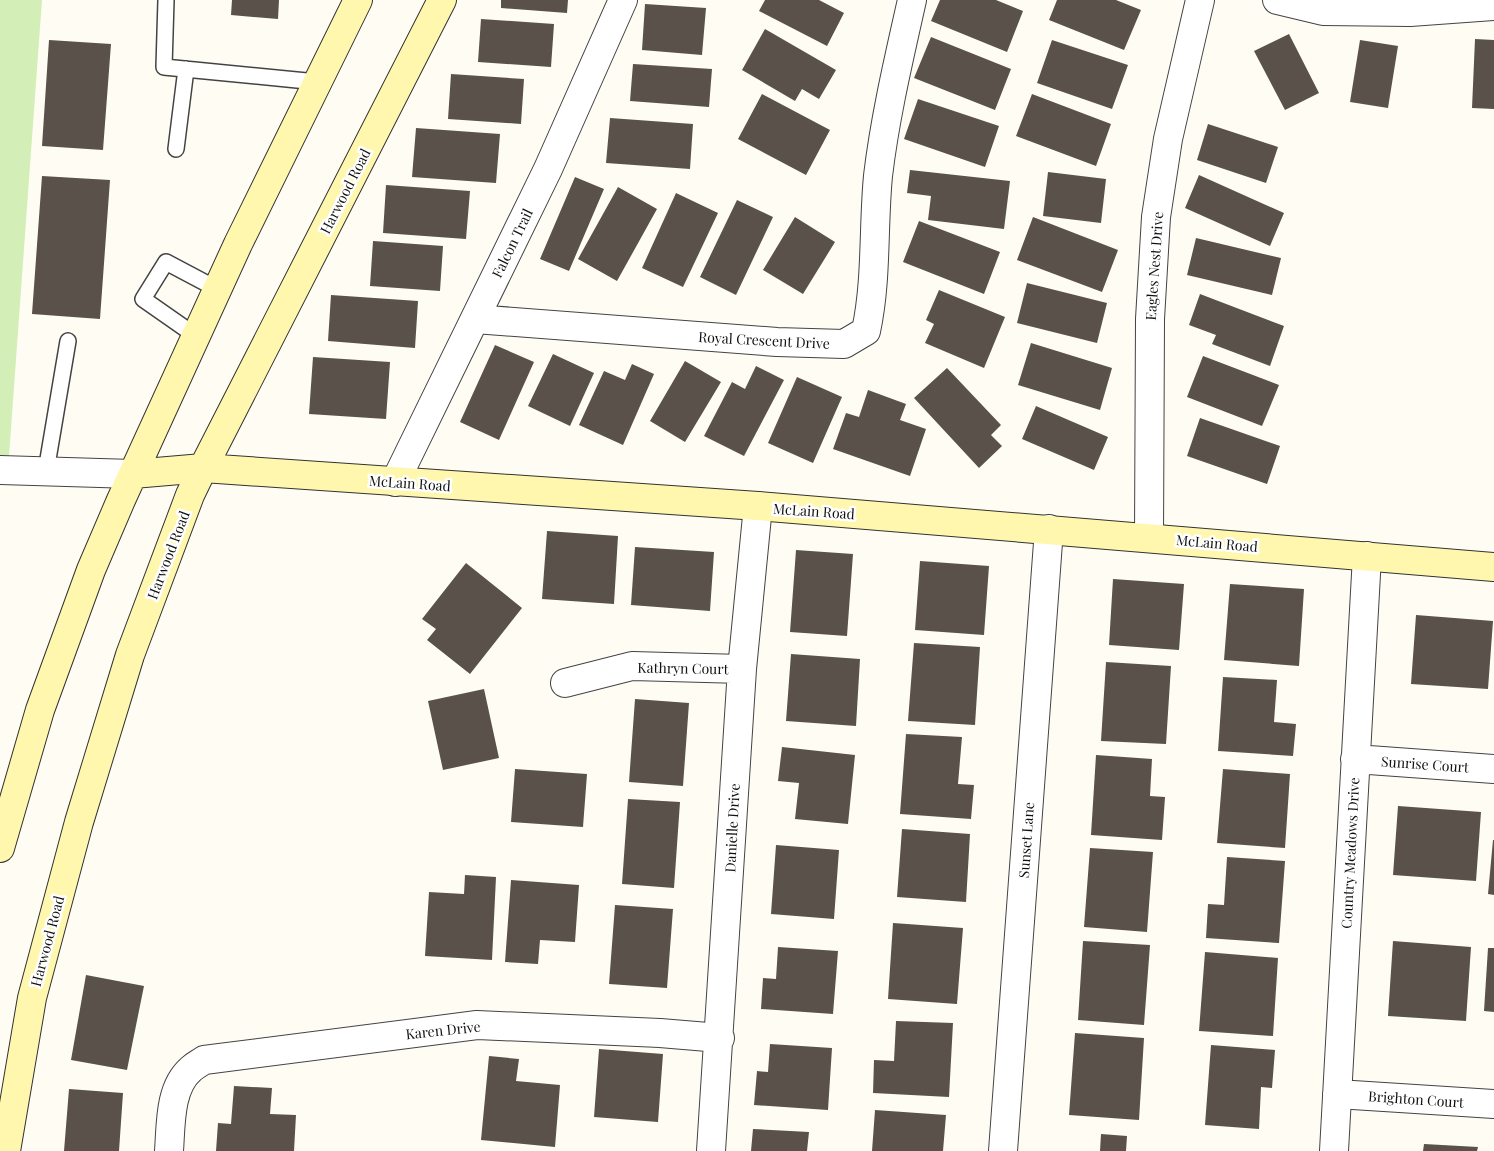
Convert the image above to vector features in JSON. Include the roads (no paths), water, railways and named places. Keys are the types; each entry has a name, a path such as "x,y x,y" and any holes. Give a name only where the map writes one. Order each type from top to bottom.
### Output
{"main road":[{"path":"0,848 40,710 91,570 217,289 358,0"},
{"name":"Harwood Road","path":"6,1151 32,998 81,815 130,655 190,495 202,468 442,0"},
{"name":"McLain Road","path":"133,474 202,468 758,506 1494,567"}],"street":[{"name":"Falcon Trail","path":"395,482 548,169 623,0"},
{"name":"Royal Crescent Drive","path":"475,319 777,342 844,344 866,331 871,306 878,176 894,83 912,0"},
{"name":"Eagles Nest Drive","path":"1149,538 1150,319 1156,217 1168,139 1200,0"},
{"path":"1277,0 1323,11 1410,12 1494,6"},
{"path":"0,470 133,474"},
{"name":"Danielle Drive","path":"711,1151 720,1038 742,669 758,506"},
{"name":"Sunset Lane","path":"1003,1151 1049,529"},
{"name":"Country Meadows Drive","path":"1334,1151 1367,556"},
{"name":"Kathryn Court","path":"565,684 632,666 742,669"},
{"name":"Sunrise Court","path":"1355,759 1494,769"},
{"name":"Karen Drive","path":"169,1151 172,1106 179,1086 190,1069 204,1060 477,1025 660,1033 720,1038"},
{"name":"Brighton Court","path":"1337,1094 1494,1104"}],"lane":[{"path":"166,0 164,67 318,82"},
{"path":"176,149 186,69"},
{"path":"196,336 144,299 166,262 217,289"},
{"path":"46,471 68,340"}]}
